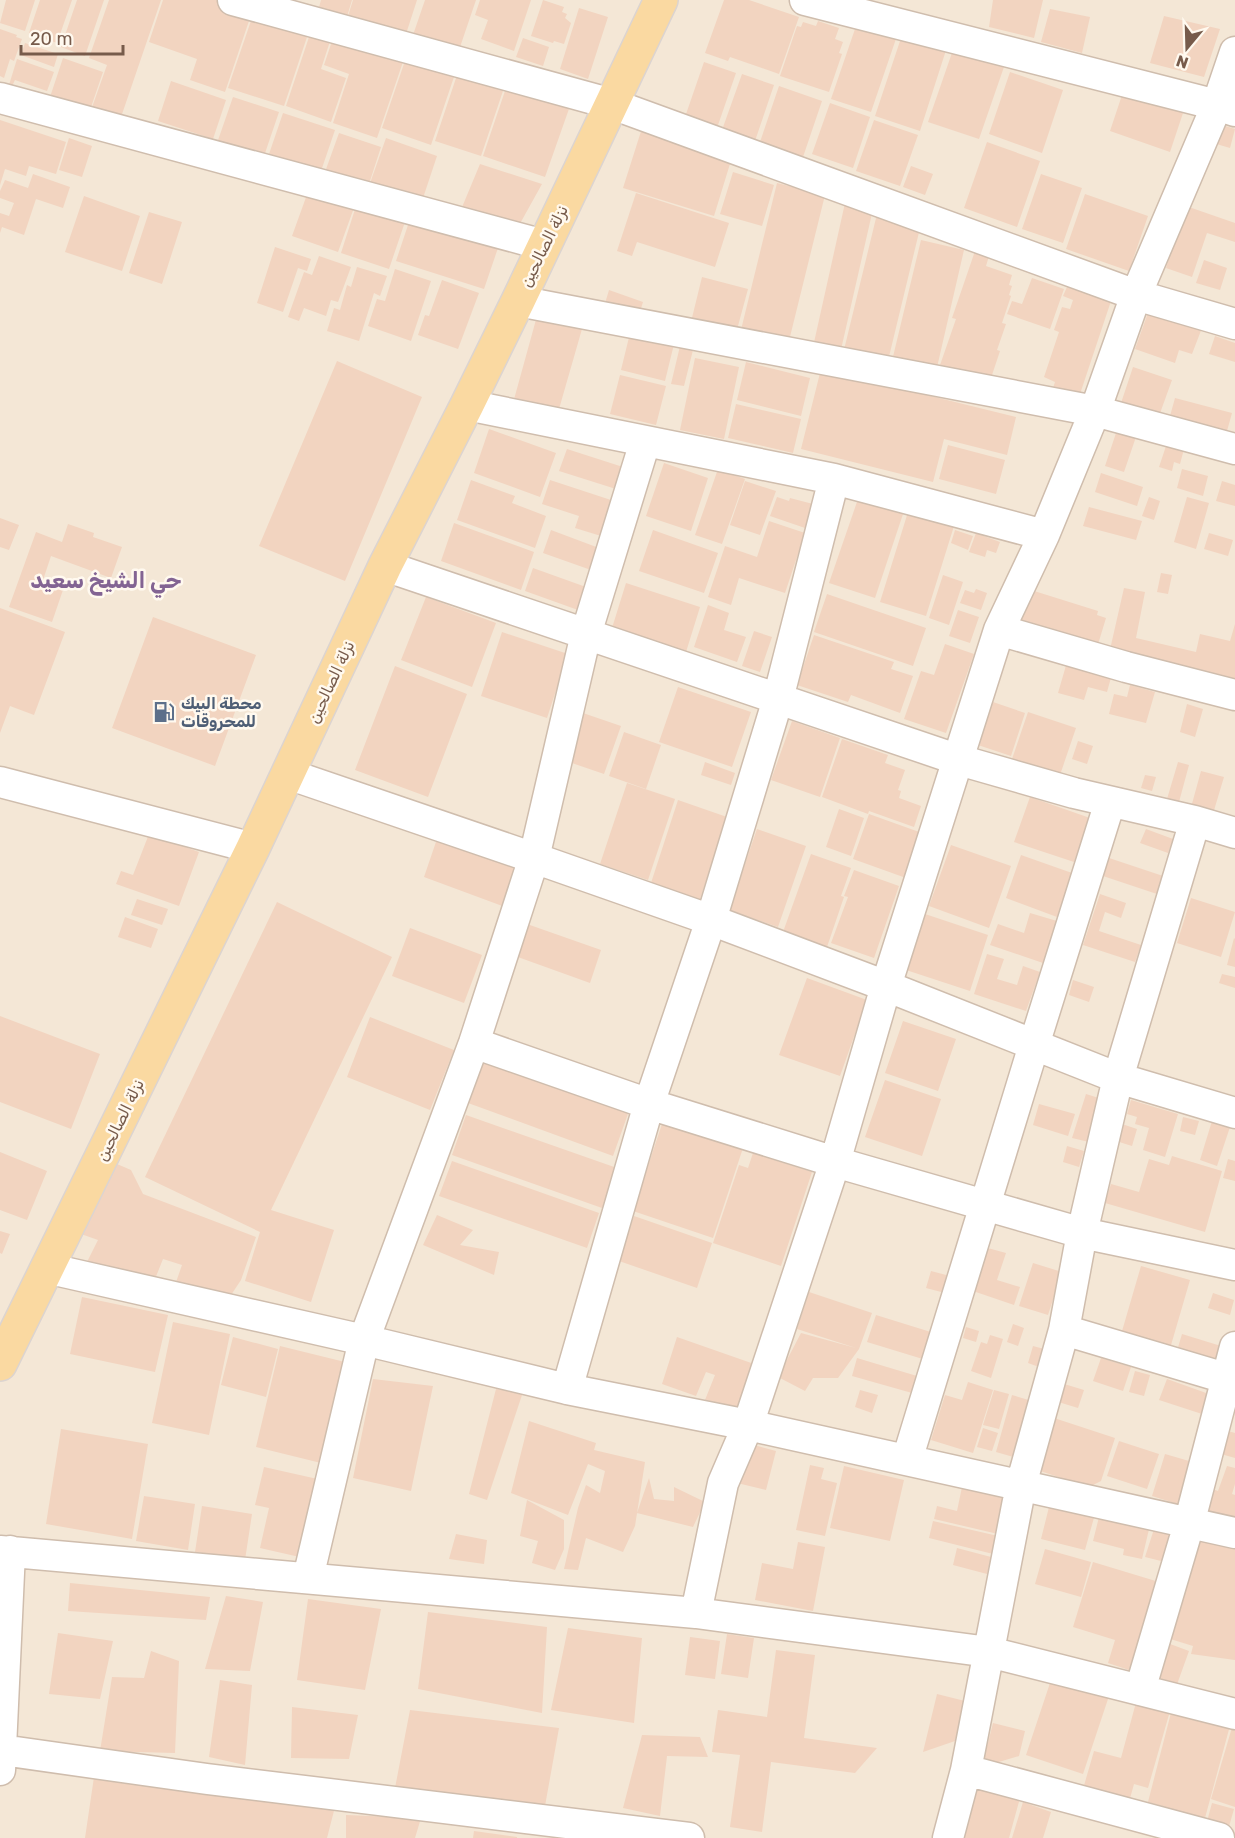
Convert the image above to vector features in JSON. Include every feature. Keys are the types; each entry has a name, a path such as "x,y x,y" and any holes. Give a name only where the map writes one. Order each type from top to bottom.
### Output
{"main road":[{"name":"نزلة الصالحين","path":"0,1364 253,849 384,567 518,301 661,0"}],"street":[{"path":"233,0 612,104 1136,295 1235,324"},
{"path":"805,0 1226,108"},
{"path":"696,1613 723,1483 748,1425 835,1162 886,986 999,630 1044,535 1095,411 1136,295 1226,108 1235,52"},
{"path":"0,98 544,245"},
{"path":"518,301 1095,411 1235,450"},
{"path":"467,405 834,479 1044,535"},
{"path":"308,1578 364,1340 474,1043 534,858 586,634 645,442"},
{"path":"567,1389 649,1104 711,920 778,699 834,479"},
{"path":"384,567 959,760 1074,793 1195,821 1235,833"},
{"path":"999,630 1126,667 1235,695"},
{"path":"288,774 711,920 886,986 1118,1078 1235,1113"},
{"path":"0,782 253,849"},
{"path":"907,1460 1110,801"},
{"path":"948,1838 966,1770 1021,1485 1064,1330 1082,1233 1118,1078 1195,821"},
{"path":"474,1043 649,1104 835,1162 1082,1233 1235,1265"},
{"path":"46,1268 364,1340 567,1389 748,1425 1235,1533"},
{"path":"1064,1330 1231,1380"},
{"path":"1140,1690 1231,1380 1235,1347"},
{"path":"689,1838 253,1785 1,1760 5,1551 696,1613 989,1652 1235,1714"},
{"path":"966,1770 1219,1838"}],"shaded area":[{"path":"0,0 1235,0 1235,1838 0,1838"}],"building":[{"path":"6,0 35,0 25,31 0,23"},
{"path":"40,0 72,0 57,43 29,33"},
{"path":"77,0 104,0 85,56 61,47"},
{"path":"109,0 161,0 119,123 90,113 107,65 89,58"},
{"path":"163,0 216,0 252,12 225,92 190,80 197,59 149,42"},
{"path":"321,0 352,0 346,20 318,11"},
{"path":"353,0 417,0 406,34 348,16"},
{"path":"425,0 476,0 459,50 413,35"},
{"path":"480,0 531,0 514,51 481,39 488,20 475,15"},
{"path":"543,0 564,7 562,12 567,14 565,18 571,23 564,44 531,36"},
{"path":"724,0 749,0 799,17 779,74 730,57 728,61 705,53"},
{"path":"993,0 1043,0 1034,38 989,27"},
{"path":"579,8 608,17 588,79 560,69"},
{"path":"255,9 310,28 284,106 228,88"},
{"path":"1050,9 1090,17 1082,53 1041,42"},
{"path":"1164,16 1220,29 1204,77 1150,63"},
{"path":"818,21 839,28 835,39 843,42 839,53 842,54 829,92 780,76 797,26 801,27 803,22 816,26"},
{"path":"313,25 333,32 321,69 346,78 331,122 286,106"},
{"path":"0,29 22,39 14,61 10,59 4,78 0,76"},
{"path":"336,29 406,53 377,138 333,123 349,74 324,65"},
{"path":"855,29 864,32 865,29 899,30 871,112 831,99"},
{"path":"904,29 948,44 920,131 875,116"},
{"path":"523,38 549,47 543,66 516,57"},
{"path":"25,43 58,54 54,67 21,55"},
{"path":"954,47 1005,64 979,139 928,122"},
{"path":"408,52 457,68 431,145 382,128"},
{"path":"63,58 103,72 89,113 49,100"},
{"path":"17,59 54,72 47,91 15,80 12,86 9,85"},
{"path":"704,62 736,73 717,128 685,117"},
{"path":"459,69 505,85 481,156 435,141"},
{"path":"1010,72 1063,90 1042,153 989,134"},
{"path":"742,74 774,85 755,141 722,130"},
{"path":"171,81 226,100 213,139 158,121"},
{"path":"507,85 570,106 545,177 483,156"},
{"path":"779,86 822,101 803,157 760,142"},
{"path":"1123,92 1183,113 1170,152 1110,131"},
{"path":"233,97 279,112 262,162 216,146"},
{"path":"830,103 870,117 853,168 812,154"},
{"path":"283,113 335,130 320,174 268,157"},
{"path":"0,120 66,142 56,174 29,166 26,176 5,169 0,185"},
{"path":"874,120 918,135 900,186 856,171"},
{"path":"1219,124 1235,129 1230,148 1213,143"},
{"path":"643,125 733,154 714,216 623,188"},
{"path":"339,133 381,147 368,187 325,172"},
{"path":"69,138 92,146 82,177 59,170"},
{"path":"386,138 437,156 421,204 369,186"},
{"path":"987,142 1040,161 1017,227 964,208"},
{"path":"480,164 542,184 517,229 460,212"},
{"path":"911,166 933,174 925,195 903,187"},
{"path":"733,172 774,185 762,226 720,214"},
{"path":"33,174 70,187 63,208 36,199 24,235 2,227 0,233 0,213 9,216 14,203 0,198 0,191 5,180 28,188"},
{"path":"1041,174 1082,188 1063,243 1022,229"},
{"path":"777,183 825,195 787,349 739,338"},
{"path":"309,189 355,205 338,252 292,236"},
{"path":"636,193 729,223 715,267 637,242 632,256 617,251"},
{"path":"1085,194 1148,216 1129,271 1066,249"},
{"path":"84,196 140,216 122,271 65,252"},
{"path":"357,203 406,219 389,269 341,253"},
{"path":"845,203 873,209 840,354 813,347"},
{"path":"1186,206 1235,223 1235,242 1207,233 1192,277 1166,268"},
{"path":"149,212 182,222 162,284 129,273"},
{"path":"877,214 921,224 887,365 843,354"},
{"path":"411,216 499,245 484,289 396,261"},
{"path":"921,240 964,250 935,376 891,365"},
{"path":"275,247 311,259 307,271 298,268 283,312 257,303"},
{"path":"975,251 989,256 986,266 1012,275 1009,285 1012,286 1009,295 1011,296 1002,323 1006,324 990,381 953,368 951,372 939,368 956,319 952,318"},
{"path":"319,256 351,267 338,302 331,300 326,316 304,308 299,321 288,317 304,272 312,275"},
{"path":"1204,260 1227,268 1220,290 1196,283"},
{"path":"357,267 387,276 380,296 374,293 359,341 327,331 334,308 340,310 347,285 351,287"},
{"path":"395,269 431,281 411,341 368,326 377,299 385,301"},
{"path":"702,277 748,289 735,337 690,326"},
{"path":"1032,278 1064,289 1050,329 1007,314 1012,301 1022,304"},
{"path":"442,280 479,293 458,349 418,335 425,315 429,316"},
{"path":"1067,287 1111,301 1078,400 1052,391 1055,382 1044,377 1059,332 1054,330 1062,307 1070,309 1073,300 1063,296"},
{"path":"609,290 643,302 637,321 603,310"},
{"path":"1149,310 1202,328 1192,354 1179,350 1175,363 1135,349"},
{"path":"537,316 582,329 557,416 513,403"},
{"path":"631,329 675,340 665,381 621,370"},
{"path":"1215,336 1235,343 1235,362 1209,354"},
{"path":"680,346 693,350 684,386 671,384"},
{"path":"695,358 739,367 724,439 680,430"},
{"path":"337,361 422,397 345,581 259,546"},
{"path":"746,362 810,378 801,416 737,400"},
{"path":"1133,367 1172,380 1159,416 1121,403"},
{"path":"821,369 1016,417 1007,455 944,439 933,482 801,449"},
{"path":"620,375 666,386 656,425 610,414"},
{"path":"1175,398 1232,413 1227,431 1170,416"},
{"path":"736,404 801,419 793,453 728,438"},
{"path":"1119,424 1138,431 1124,472 1105,466"},
{"path":"489,429 556,453 540,497 474,473"},
{"path":"1167,443 1184,449 1180,464 1174,462 1172,471 1159,467"},
{"path":"948,445 1005,460 996,494 939,479"},
{"path":"567,449 623,467 616,489 559,471"},
{"path":"664,463 708,478 691,531 646,516"},
{"path":"718,469 745,479 722,544 695,535"},
{"path":"1182,469 1208,476 1203,496 1177,488"},
{"path":"1101,473 1143,487 1137,506 1095,492"},
{"path":"471,480 515,496 512,503 546,516 535,548 457,520"},
{"path":"550,480 614,501 601,536 575,528 579,516 542,504"},
{"path":"745,481 776,491 760,535 730,525"},
{"path":"1222,481 1235,485 1235,506 1216,501"},
{"path":"777,497 813,504 805,528 770,516"},
{"path":"1149,497 1160,501 1154,520 1142,516"},
{"path":"1187,497 1209,503 1196,549 1174,542"},
{"path":"858,499 903,514 875,598 829,583"},
{"path":"1089,507 1142,521 1136,540 1083,526"},
{"path":"908,512 954,526 926,616 880,602"},
{"path":"0,518 19,525 9,550 0,547"},
{"path":"769,521 805,533 785,593 739,578 731,605 708,597 725,546 757,557"},
{"path":"454,523 534,552 521,590 441,561"},
{"path":"68,524 94,533 93,537 122,547 111,578 51,556 43,580 64,587 52,622 9,607 36,532 62,542"},
{"path":"551,530 599,548 591,570 543,553"},
{"path":"653,530 718,553 704,593 639,571"},
{"path":"955,530 973,536 968,550 951,543"},
{"path":"976,533 1000,542 996,553 987,550 985,557 969,552"},
{"path":"1209,533 1233,540 1228,556 1204,549"},
{"path":"533,568 586,587 578,610 525,591"},
{"path":"1161,573 1172,575 1168,594 1157,592"},
{"path":"943,575 963,582 949,625 929,618"},
{"path":"626,583 700,607 686,652 612,628"},
{"path":"1124,588 1145,592 1136,638 1196,652 1200,634 1230,641 1235,624 1235,681 1109,654"},
{"path":"976,589 987,593 981,610 960,603 965,590 974,593"},
{"path":"1031,590 1098,611 1097,615 1106,618 1096,651 1019,628"},
{"path":"827,594 926,628 913,666 814,632"},
{"path":"426,597 496,623 472,687 401,660"},
{"path":"708,605 729,613 724,630 746,637 737,662 694,647"},
{"path":"0,608 65,632 34,715 10,706 0,733"},
{"path":"958,610 979,617 970,643 949,636"},
{"path":"153,617 256,655 215,766 112,728"},
{"path":"754,631 772,637 760,672 742,666"},
{"path":"502,632 568,654 547,718 481,696"},
{"path":"814,635 894,662 891,669 913,676 900,713 851,695 848,702 797,685"},
{"path":"945,644 974,654 946,733 904,719 921,671 934,675"},
{"path":"1067,662 1112,674 1107,692 1088,687 1084,700 1058,693"},
{"path":"395,666 467,694 428,797 355,770"},
{"path":"1130,685 1155,692 1146,723 1109,714 1114,694 1127,697"},
{"path":"678,687 751,712 732,767 659,742"},
{"path":"993,702 1025,713 1011,756 978,745"},
{"path":"1187,704 1203,709 1195,737 1180,732"},
{"path":"1028,712 1076,728 1060,775 1012,759"},
{"path":"583,713 621,726 604,774 566,761"},
{"path":"792,721 840,738 820,797 771,780"},
{"path":"624,732 661,745 646,789 609,776"},
{"path":"842,739 888,755 885,763 905,770 898,790 901,791 899,798 921,806 914,827 869,811 868,814 822,797"},
{"path":"1078,741 1093,746 1087,764 1072,759"},
{"path":"705,762 735,773 731,785 701,775"},
{"path":"1178,762 1189,765 1179,802 1167,799"},
{"path":"1201,771 1224,777 1212,817 1190,811"},
{"path":"1145,775 1156,777 1152,791 1141,788"},
{"path":"627,783 675,799 648,880 600,864"},
{"path":"1030,797 1090,818 1074,862 1014,842"},
{"path":"678,800 727,817 699,902 650,886"},
{"path":"839,809 864,818 851,856 826,847"},
{"path":"869,814 922,833 906,878 853,859"},
{"path":"757,829 806,846 778,927 729,910"},
{"path":"1146,829 1173,839 1168,853 1140,843"},
{"path":"439,833 521,862 505,907 424,877"},
{"path":"149,834 199,852 179,906 116,884 121,871 133,875"},
{"path":"951,845 1011,866 989,928 929,906"},
{"path":"811,854 851,868 827,947 783,932"},
{"path":"1021,855 1072,873 1057,917 1006,898"},
{"path":"1109,858 1166,877 1160,895 1103,876"},
{"path":"854,870 899,886 874,958 831,943 848,897 844,896"},
{"path":"1100,894 1126,903 1121,918 1105,912 1099,931 1141,945 1135,962 1083,945"},
{"path":"1191,898 1235,912 1221,957 1177,943"},
{"path":"137,899 168,909 162,925 131,915"},
{"path":"277,902 392,957 271,1210 334,1230 311,1302 245,1281 260,1232 145,1177"},
{"path":"1030,913 1057,921 1043,963 990,945 998,924 1024,933"},
{"path":"925,914 988,935 970,991 906,970"},
{"path":"125,917 158,929 151,948 118,937"},
{"path":"527,924 601,950 590,983 515,956"},
{"path":"410,928 482,955 464,1003 392,976"},
{"path":"1235,939 1235,967 1227,965"},
{"path":"987,954 1004,959 997,979 1017,985 1023,966 1040,972 1026,1011 974,994"},
{"path":"1222,974 1235,977 1235,988 1219,983"},
{"path":"807,978 867,1000 840,1076 779,1055"},
{"path":"1073,980 1094,987 1089,1002 1069,995"},
{"path":"0,1016 100,1054 71,1129 0,1102"},
{"path":"370,1017 454,1050 430,1110 347,1077"},
{"path":"903,1021 956,1039 938,1091 885,1073"},
{"path":"484,1059 629,1111 613,1156 468,1103"},
{"path":"885,1080 941,1099 922,1156 865,1137"},
{"path":"1086,1094 1102,1099 1089,1142 1072,1138"},
{"path":"1131,1100 1178,1114 1165,1157 1143,1150 1149,1128 1135,1124 1137,1117 1127,1114"},
{"path":"1039,1104 1075,1114 1068,1136 1033,1125"},
{"path":"466,1115 617,1168 602,1208 452,1155"},
{"path":"1183,1117 1199,1121 1195,1135 1180,1131"},
{"path":"663,1121 743,1148 713,1238 633,1211"},
{"path":"1212,1121 1230,1127 1217,1166 1200,1160"},
{"path":"1122,1124 1137,1129 1132,1146 1116,1141"},
{"path":"1067,1146 1084,1151 1079,1167 1063,1162"},
{"path":"0,1152 47,1171 27,1220 0,1210"},
{"path":"753,1153 812,1172 781,1266 713,1243 739,1165 748,1168"},
{"path":"1172,1156 1222,1171 1205,1232 1105,1203 1111,1184 1139,1192 1149,1159 1169,1165"},
{"path":"1228,1159 1235,1161 1235,1181 1223,1178"},
{"path":"452,1161 599,1213 587,1248 439,1196"},
{"path":"117,1164 131,1170 143,1194 256,1237 241,1280 227,1301 175,1285 182,1265 163,1259 153,1284 86,1264 98,1240 81,1234"},
{"path":"437,1215 473,1230 460,1245 499,1252 494,1275 423,1245"},
{"path":"634,1216 712,1243 697,1288 619,1261"},
{"path":"0,1231 10,1234 2,1254 0,1253"},
{"path":"984,1247 1006,1253 997,1280 1020,1287 1014,1305 970,1290"},
{"path":"1033,1263 1062,1272 1048,1315 1019,1306"},
{"path":"1141,1266 1190,1280 1169,1352 1120,1338"},
{"path":"931,1271 950,1276 945,1293 926,1288"},
{"path":"809,1292 872,1313 859,1349 838,1378 813,1378 805,1391 778,1377 801,1333 856,1348 797,1329"},
{"path":"1213,1293 1234,1300 1230,1315 1208,1308"},
{"path":"82,1297 168,1315 155,1372 70,1354"},
{"path":"876,1315 934,1333 926,1360 867,1342"},
{"path":"173,1322 230,1334 209,1435 152,1423"},
{"path":"1013,1324 1024,1328 1018,1346 1007,1342"},
{"path":"966,1327 979,1331 976,1342 963,1338"},
{"path":"1182,1334 1221,1346 1216,1366 1176,1354"},
{"path":"990,1335 1003,1339 991,1378 971,1371 981,1342 987,1344"},
{"path":"233,1337 278,1349 266,1397 221,1385"},
{"path":"677,1337 757,1365 738,1407 705,1400 715,1375 706,1372 696,1396 662,1384"},
{"path":"280,1346 345,1362 321,1463 256,1447"},
{"path":"1033,1346 1044,1349 1039,1367 1028,1363"},
{"path":"857,1358 917,1376 912,1393 852,1376"},
{"path":"1101,1358 1131,1367 1123,1391 1093,1381"},
{"path":"1135,1371 1150,1375 1144,1396 1129,1392"},
{"path":"373,1379 433,1386 411,1491 353,1478"},
{"path":"1167,1379 1209,1394 1202,1414 1159,1400"},
{"path":"968,1382 993,1390 973,1453 931,1440 945,1395 962,1400"},
{"path":"1061,1383 1084,1390 1078,1408 1055,1401"},
{"path":"496,1389 523,1392 487,1500 469,1494"},
{"path":"860,1390 878,1395 872,1413 855,1407"},
{"path":"994,1390 1009,1394 999,1429 983,1425"},
{"path":"1012,1395 1032,1401 1017,1458 996,1452"},
{"path":"1051,1417 1115,1438 1101,1481 1089,1487 1034,1469"},
{"path":"529,1421 596,1443 594,1450 645,1462 635,1526 623,1552 586,1538 578,1570 564,1569 578,1508 586,1485 600,1493 605,1471 588,1464 568,1515 511,1493"},
{"path":"983,1428 998,1433 992,1451 977,1447"},
{"path":"61,1429 148,1444 132,1539 46,1524"},
{"path":"1228,1431 1235,1433 1235,1458 1221,1454"},
{"path":"1119,1441 1159,1454 1147,1489 1107,1476"},
{"path":"743,1442 776,1451 766,1490 733,1482"},
{"path":"1165,1454 1196,1463 1184,1506 1152,1496"},
{"path":"810,1465 824,1468 821,1479 837,1483 825,1536 796,1530"},
{"path":"844,1466 904,1480 890,1541 830,1528"},
{"path":"1227,1466 1235,1468 1235,1484 1232,1494 1235,1495 1235,1521 1202,1510 1210,1488 1218,1491"},
{"path":"264,1467 322,1480 304,1558 260,1548 269,1508 255,1505"},
{"path":"649,1478 654,1499 674,1501 674,1487 705,1502 693,1527 637,1513"},
{"path":"962,1487 1007,1497 998,1534 934,1519 937,1506 957,1511"},
{"path":"144,1496 195,1504 188,1550 136,1541"},
{"path":"527,1500 564,1520 564,1549 555,1570 532,1563 538,1541 520,1536"},
{"path":"1050,1503 1095,1514 1085,1550 1041,1539"},
{"path":"202,1506 252,1514 245,1560 195,1552"},
{"path":"1100,1513 1150,1525 1142,1559 1123,1555 1124,1549 1093,1541"},
{"path":"933,1521 998,1536 993,1554 929,1538"},
{"path":"1154,1529 1173,1535 1165,1562 1145,1557"},
{"path":"456,1534 487,1540 484,1564 449,1559"},
{"path":"1196,1537 1235,1546 1235,1660 1191,1654 1193,1646 1167,1638"},
{"path":"798,1542 825,1547 813,1611 755,1600 762,1563 793,1569"},
{"path":"957,1548 991,1557 987,1574 953,1565"},
{"path":"1045,1549 1091,1562 1081,1597 1035,1584"},
{"path":"1093,1562 1159,1582 1132,1671 1108,1663 1115,1640 1073,1627"},
{"path":"70,1583 210,1597 206,1620 68,1611"},
{"path":"226,1596 263,1602 250,1671 205,1669"},
{"path":"308,1599 381,1609 365,1690 297,1680"},
{"path":"428,1612 547,1627 542,1713 418,1689"},
{"path":"568,1628 642,1638 634,1723 551,1710"},
{"path":"58,1633 113,1641 100,1699 49,1694"},
{"path":"727,1634 754,1638 748,1678 721,1674"},
{"path":"690,1637 720,1641 715,1679 685,1675"},
{"path":"1162,1641 1189,1651 1175,1690 1149,1679"},
{"path":"776,1650 815,1655 804,1738 877,1748 855,1773 771,1762 762,1832 730,1827 740,1755 712,1752 718,1710 767,1717"},
{"path":"151,1651 179,1661 175,1753 100,1751 112,1677 144,1678"},
{"path":"1052,1677 1109,1696 1083,1774 1026,1755"},
{"path":"220,1680 252,1685 245,1765 209,1757"},
{"path":"937,1694 965,1701 955,1741 923,1752"},
{"path":"1138,1695 1172,1704 1148,1788 1134,1784 1129,1802 1083,1789 1094,1751 1121,1758"},
{"path":"1173,1705 1231,1722 1205,1818 1148,1802"},
{"path":"292,1707 358,1715 349,1759 291,1758"},
{"path":"410,1710 559,1728 545,1806 395,1788"},
{"path":"993,1723 1025,1731 1019,1756 982,1767"},
{"path":"1233,1724 1235,1724 1235,1807 1211,1799"},
{"path":"642,1735 700,1737 708,1757 667,1756 660,1816 623,1808"},
{"path":"94,1777 336,1803 327,1838 85,1838"},
{"path":"976,1786 1020,1798 1009,1838 962,1838"},
{"path":"1023,1802 1051,1812 1043,1838 1012,1838"},
{"path":"1212,1803 1234,1809 1228,1830 1206,1825"},
{"path":"346,1815 421,1818 415,1838 346,1838"},
{"path":"474,1831 517,1837 517,1838 473,1838"}],"place":[{"name":"محطة البيك للمحروقات","path":"164,712"}],"district":[{"name":"حي الشيخ سعيد","path":"106,580"}]}
